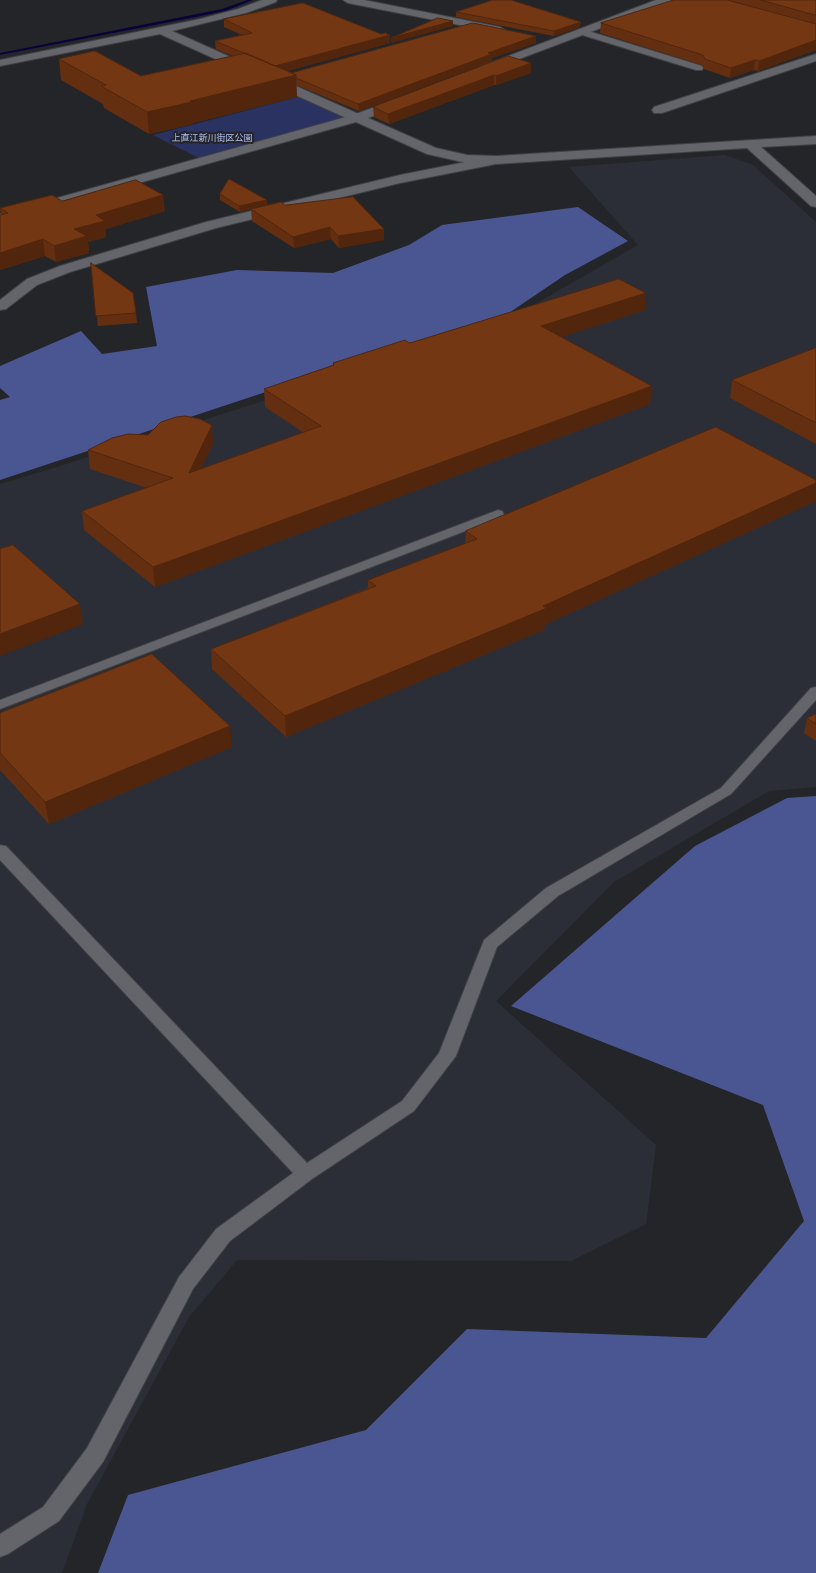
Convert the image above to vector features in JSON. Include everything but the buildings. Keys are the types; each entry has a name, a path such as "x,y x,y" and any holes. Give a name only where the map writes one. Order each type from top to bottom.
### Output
{"street":[{"path":"0,63 163,30 242,11 272,0"},
{"path":"348,0 512,33"},
{"path":"476,72 666,0"},
{"path":"452,31 474,25"},
{"path":"163,30 432,151 467,159 496,160 816,140"},
{"path":"534,37 557,42"},
{"path":"658,110 816,57"},
{"path":"273,80 288,76"},
{"path":"0,218 357,118 412,97"},
{"path":"749,143 816,203"},
{"path":"0,306 32,282 65,268 211,225 400,179 496,160"}],"lane":[{"path":"582,32 699,68"},
{"path":"0,705 498,514"},
{"path":"0,1546 50,1514 95,1454 186,1283 223,1235 305,1174 408,1106 447,1056 490,944 552,892 726,791 816,691"},
{"path":"0,850 305,1174"}],"shaded area":[{"path":"725,155 753,165 816,222 816,787 769,791 614,882 496,1001 656,1145 646,1224 571,1261 237,1260 189,1317 87,1504 62,1573 0,1573 0,484 497,326 638,245 569,167"},
{"path":"578,207 628,241 565,275 494,323 308,378 0,480 0,400 10,397 0,388 0,366 81,331 102,354 157,346 146,287 237,270 333,273 409,245 442,225"},
{"path":"816,796 816,1573 98,1573 128,1495 366,1430 467,1329 706,1338 804,1221 763,1105 511,1006 695,846 787,798"}],"green space":[{"name":"上直江新川街区公園","path":"298,97 345,117 201,159 153,135"}],"waterway":[{"path":"0,54 196,16 223,10 251,0"}]}
